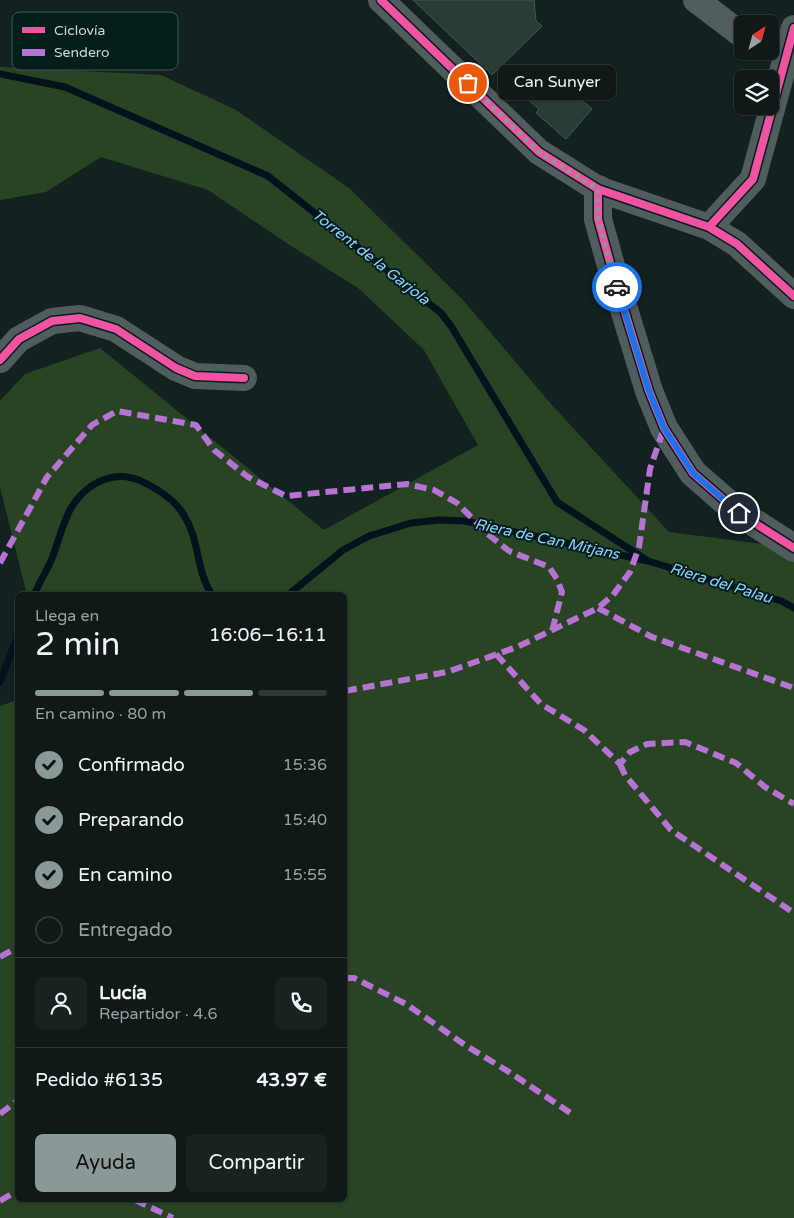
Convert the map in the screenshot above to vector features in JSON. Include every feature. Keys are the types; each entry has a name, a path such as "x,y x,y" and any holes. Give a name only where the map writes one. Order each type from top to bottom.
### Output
{"street":[{"path":"381,0 539,152 598,189 709,227 738,244 794,296"},
{"path":"696,0 734,28"},
{"path":"779,50 794,28"},
{"path":"709,227 753,179 774,60"},
{"path":"598,189 598,219 649,391 664,428 693,473 739,513 794,548"},
{"path":"0,360 19,339 52,321 80,318 116,329 176,368 195,376 244,378"}],"green space":[{"path":"0,67 12,68 12,70 60,70 161,75 236,110 349,188 463,300 551,404 669,532 794,548 794,1218 0,1218 0,706 15,701 15,1202 347,1202 347,592 26,592 0,487 0,401 25,374 100,348 324,530 478,445 424,350 358,288 208,190 101,157 46,192 0,200"}],"building":[{"path":"413,0 534,0 536,21 542,26 492,75"},
{"path":"536,70 556,87 561,82 592,109 566,139 536,113 539,109 518,91"}],"waterway":[{"name":"Torrent de la Garjola","path":"0,74 65,87 268,176 441,313 451,326 557,502 648,561"},
{"name":"Riera de Can Mitjans","path":"36,592 51,561 71,508 94,484 113,477 124,477 145,483 168,497 182,512 190,527 203,576 210,592"},
{"name":"Riera de Can Mitjans","path":"292,592 343,550 369,536 411,523 439,520 465,521 648,561 781,601 794,608"},
{"name":"Riera de Can Mitjans","path":"0,682 15,643"}],"marked path":[{"path":"0,563 47,477 92,425 117,411 196,425 214,450 248,477 286,496 407,484 434,490 457,503 490,536 509,551 549,567 557,579 562,592 552,631"},
{"path":"347,691 447,672 517,647 598,608 613,595 630,572 639,547 650,469 664,428"},
{"path":"598,608 652,637 794,688"},
{"path":"496,654 541,704 584,730 620,764 630,752 647,744 685,742 736,763 765,787 794,804"},
{"path":"620,764 625,775 671,830 794,913"},
{"path":"0,957 15,949"},
{"path":"347,978 354,978 406,1004 465,1045 572,1114"},
{"path":"0,1114 15,1102"},
{"path":"0,1201 15,1192"},
{"path":"139,1202 173,1218"}],"cycle path":[{"path":"381,0 539,152 598,189 709,227 737,244 794,296"},
{"path":"709,227 753,179 794,28"},
{"path":"598,189 598,219 649,391 664,428 693,473 739,513 794,548"},
{"path":"0,360 19,339 52,321 80,318 116,329 176,368 195,376 244,378"}],"way so far":[{"path":"468,83 539,152 598,189 598,219 617,287"}],"place":[{"name":"Can Sunyer","path":"468,83"}],"route":[{"path":"617,287 649,391 664,428 693,473 739,513"}],"water label":[{"name":"Riera del Palau","path":"721,583"}]}
